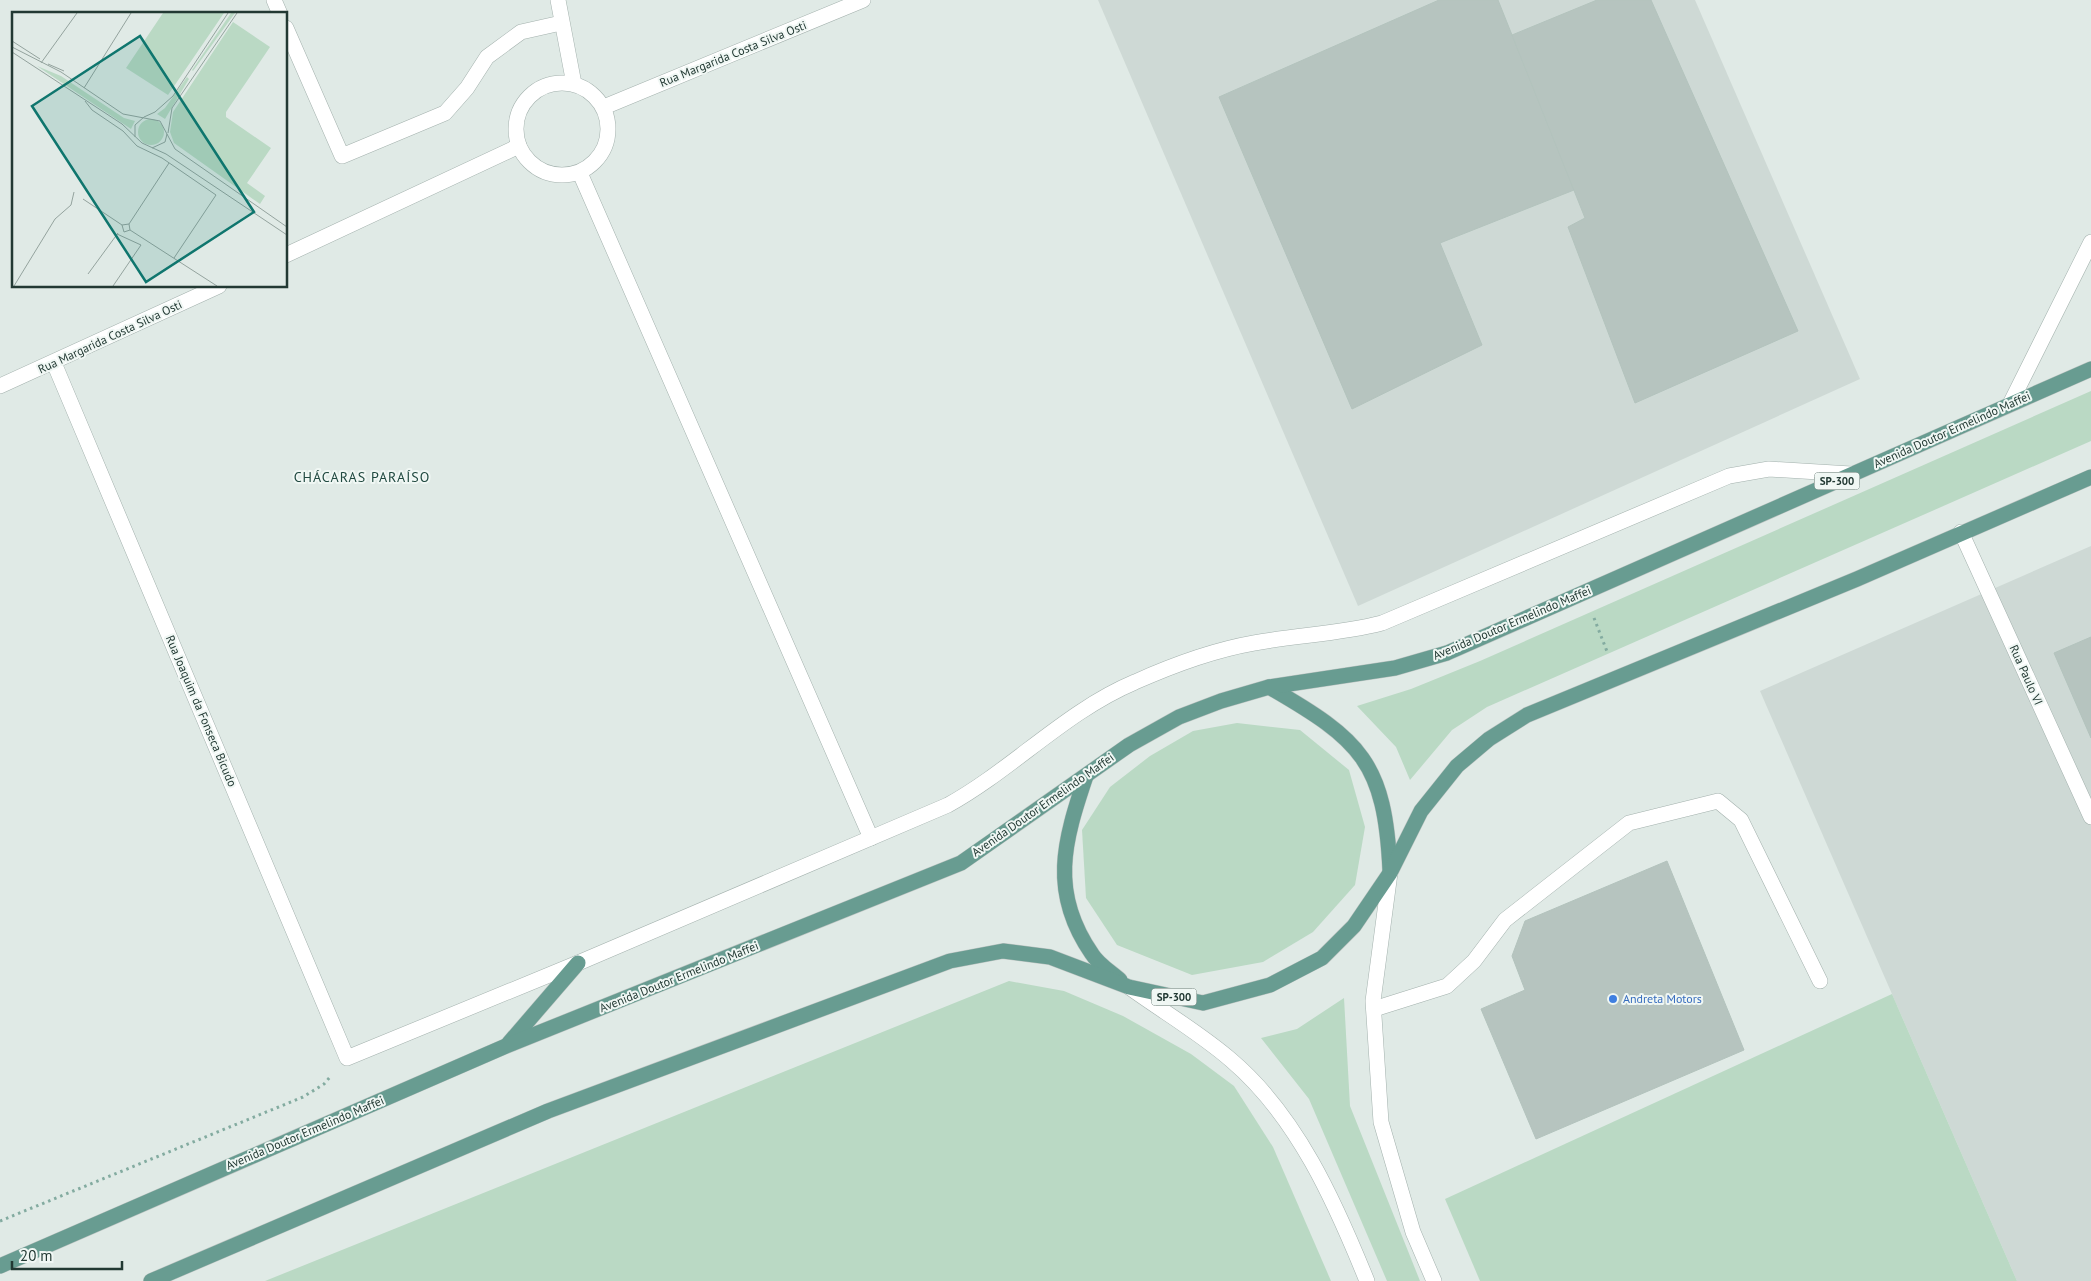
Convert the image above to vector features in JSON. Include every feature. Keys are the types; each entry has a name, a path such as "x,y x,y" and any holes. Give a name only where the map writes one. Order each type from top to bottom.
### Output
{"main road":[{"name":"Avenida Doutor Ermelindo Maffei","path":"0,1266 506,1046 961,863 1129,745 1179,718 1221,701 1269,688 1395,668 1447,653 2091,369"},
{"name":"SP-300","path":"151,1281 548,1110 950,961 1003,951 1050,958 1129,987 1203,1003 1270,985 1322,958 1354,926 1390,873 1421,811 1457,766 1489,740 1527,715 1857,579 1961,532 2091,477"},
{"path":"1269,688 1310,711 1344,736 1365,760 1379,788 1388,827 1390,873"},
{"path":"1086,776 1072,818 1062,865 1070,913 1092,955 1129,987"},
{"path":"506,1046 578,963"}],"street":[{"path":"274,0 279,12"},
{"path":"558,0 574,84"},
{"name":"Rua Margarida Costa Silva Osti","path":"604,107 863,0"},
{"path":"288,33 342,156 444,113 467,88 487,57 520,32 561,23"},
{"path":"555,83 574,84 591,92 604,107 609,126 606,145 596,162 580,172 561,176 542,171 526,159 519,146 516,123 523,105 536,90 555,83"},
{"path":"288,254 519,146"},
{"path":"580,172 871,838"},
{"path":"2010,404 2091,242"},
{"name":"Rua Margarida Costa Silva Osti","path":"0,386 215,288"},
{"name":"Rua Joaquim da Fonseca Bicudo","path":"54,363 348,1058"},
{"path":"348,1058 578,963 948,805 975,790 1079,714 1133,682 1183,662 1253,643 1362,628 1382,623 1729,476 1769,468 1851,474"},
{"name":"Rua Paulo VI","path":"1961,532 2091,817"},
{"path":"1374,1009 1447,986 1474,961 1505,920 1629,823 1718,801 1741,820 1820,981"},
{"path":"1390,873 1373,1001 1381,1122 1413,1232 1434,1281"},
{"path":"1129,987 1231,1060 1272,1102 1312,1161 1367,1281"}],"path":[{"path":"0,1221 303,1097 324,1084 348,1058"}],"shaded area":[{"path":"1098,0 1695,0 1860,379 1358,606"},
{"path":"2091,546 2091,1281 2017,1281 1760,691"}],"green space":[{"path":"2091,391 2091,441 1487,707 1452,730 1410,780 1396,747 1357,706 1411,689 1480,661"},
{"path":"1237,723 1300,730 1349,770 1365,827 1355,885 1313,932 1263,962 1192,975 1117,945 1086,898 1082,830 1110,787 1150,756 1193,731"},
{"path":"1009,981 1064,991 1123,1016 1191,1054 1234,1086 1273,1147 1331,1281 265,1281"},
{"path":"1892,994 2017,1281 1480,1281 1445,1199"},
{"path":"1344,998 1350,1106 1420,1281 1387,1281 1309,1099 1261,1038 1297,1029"}],"building":[{"path":"1439,0 1498,0 1574,190 1440,243 1482,345 1352,409 1219,97"},
{"path":"1597,0 1651,0 1798,331 1635,403 1568,227 1585,218 1512,35"},
{"path":"2091,637 2091,738 2054,653"},
{"name":"Andreta Motors","path":"1667,861 1744,1050 1536,1139 1481,1009 1525,990 1512,956 1525,921"}],"place":[{"name":"Andreta Motors","path":"1613,999"}],"district":[{"name":"CHÁCARAS PARAÍSO","path":"362,477"}]}
